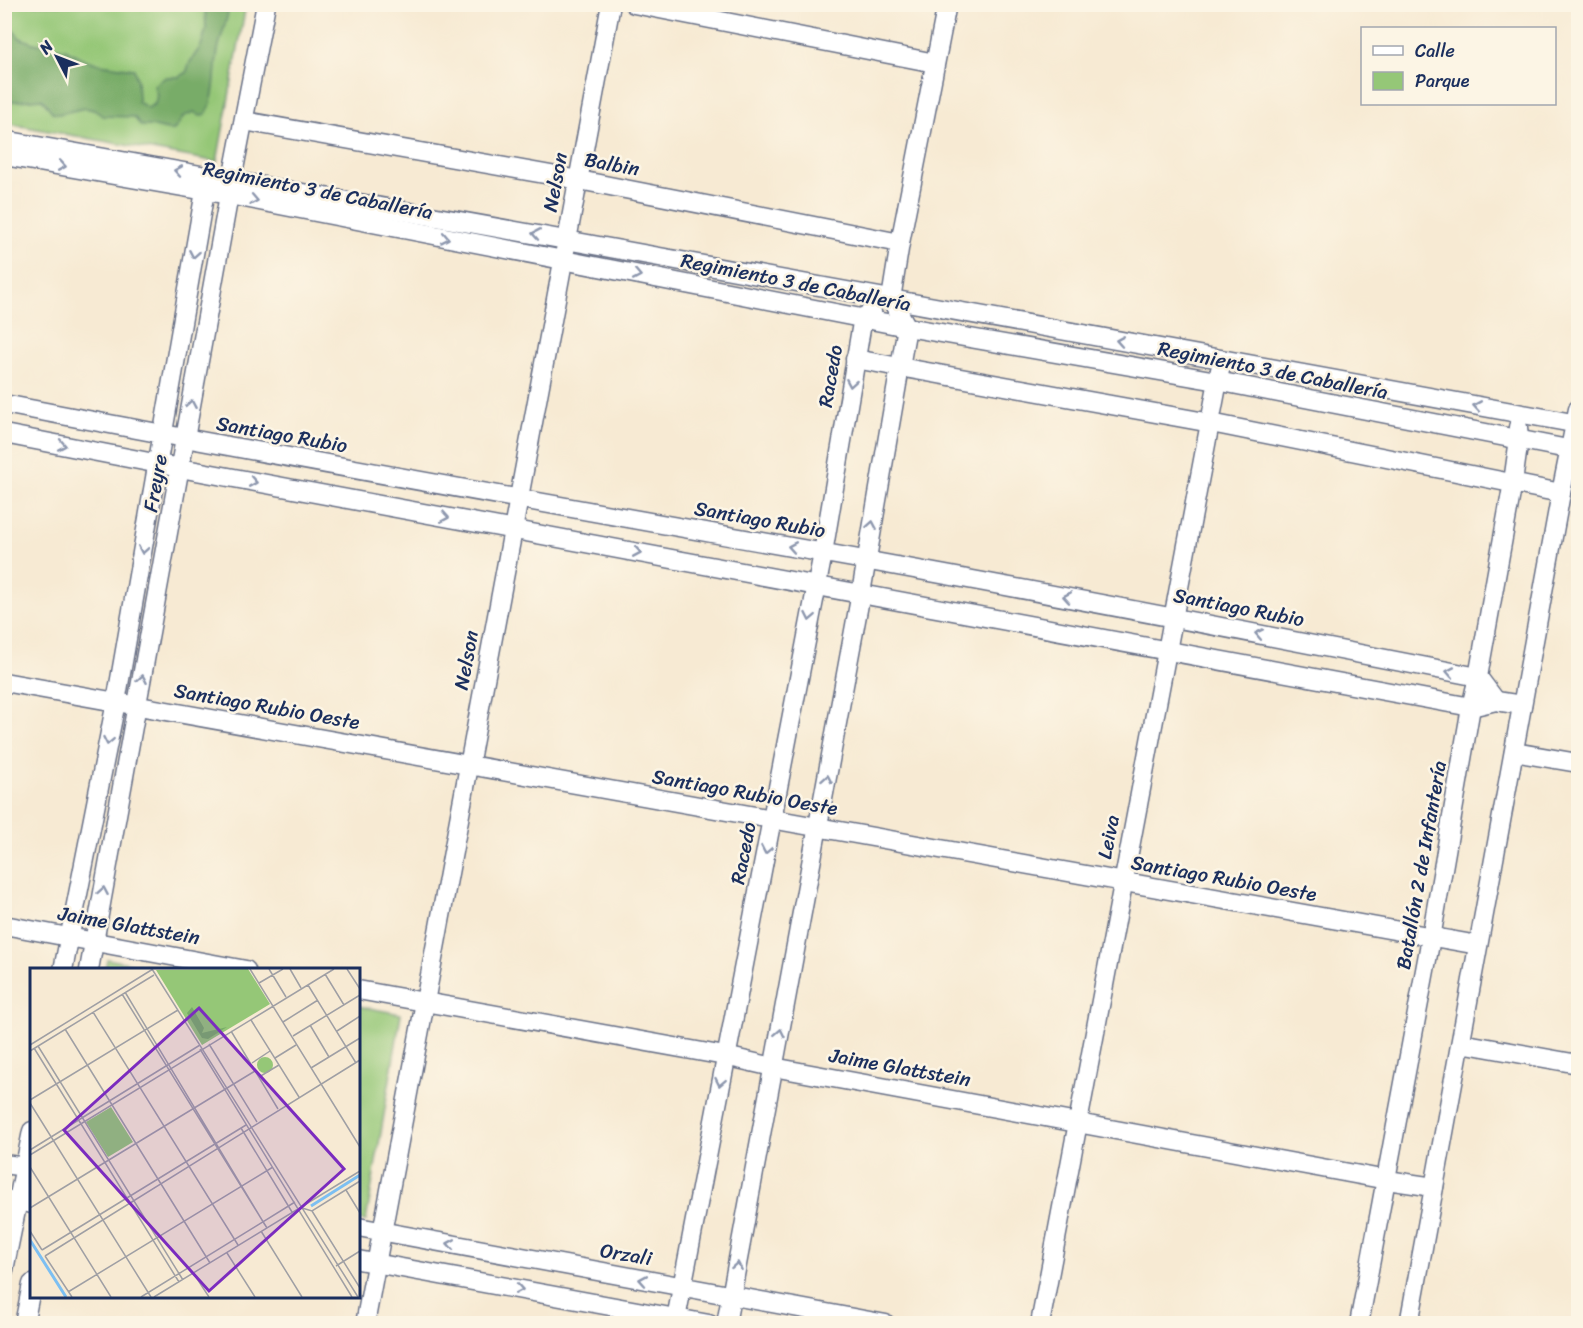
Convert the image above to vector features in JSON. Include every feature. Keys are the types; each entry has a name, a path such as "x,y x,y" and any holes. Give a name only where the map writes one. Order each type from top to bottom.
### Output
{"street":[{"name":"Freyre","path":"89,968 266,4"},
{"name":"Nelson","path":"365,1323 367,1262 382,1232 611,4"},
{"path":"634,4 669,8 935,63"},
{"path":"726,1323 861,593 907,327 891,299 947,4"},
{"name":"Balbin","path":"244,121 579,180 900,243"},
{"name":"Regimiento 3 de Caballería","path":"4,141 562,261 907,327 1217,381 1574,450"},
{"name":"Regimiento 3 de Caballería","path":"4,156 205,183"},
{"name":"Freyre","path":"63,968 116,702 205,183"},
{"name":"Regimiento 3 de Caballería","path":"231,188 566,240 1517,413 1578,419"},
{"path":"863,317 891,299"},
{"name":"Racedo","path":"675,1320 823,553 863,317"},
{"path":"855,359 1210,423 1561,493"},
{"name":"Leiva","path":"1040,1323 1222,360"},
{"name":"Santiago Rubio","path":"4,404 519,500 1172,616 1478,677"},
{"name":"Batallón 2 de Infantería","path":"1359,1323 1513,482 1519,439 1517,413"},
{"path":"1413,1323 1434,1187 1478,945 1561,493 1574,450 1578,419"},
{"path":"4,434 1471,707 1496,701 1522,705"},
{"path":"1478,677 1496,701"},
{"name":"Santiago Rubio Oeste","path":"4,682 1478,945"},
{"path":"1514,752 1578,763"},
{"name":"Jaime Glattstein","path":"4,925 240,968"},
{"name":"Jaime Glattstein","path":"360,990 1434,1187"},
{"path":"1461,1043 1578,1064"},
{"path":"4,1270 18,1202 28,1168 30,1150"},
{"path":"4,1164 28,1168"},
{"name":"Orzali","path":"360,1227 886,1323"},
{"path":"367,1262 675,1320 709,1323"},
{"path":"24,1323 30,1294"}],"green space":[{"path":"205,4 229,5 218,50 212,99 206,114 200,116 194,112 184,116 174,130 141,126 134,117 103,116 94,110 85,108 59,114 53,113 42,99 5,102 5,27 13,30 20,38 33,43 65,49 99,64 134,69 138,102 148,108 155,104 157,95 154,85 166,77 179,77 186,73 190,62 201,46 206,29"},
{"path":"4,5 246,5 217,162 5,123"},
{"path":"107,959 157,968 105,968"},
{"path":"360,1006 401,1014 366,1221 360,1220"}]}
